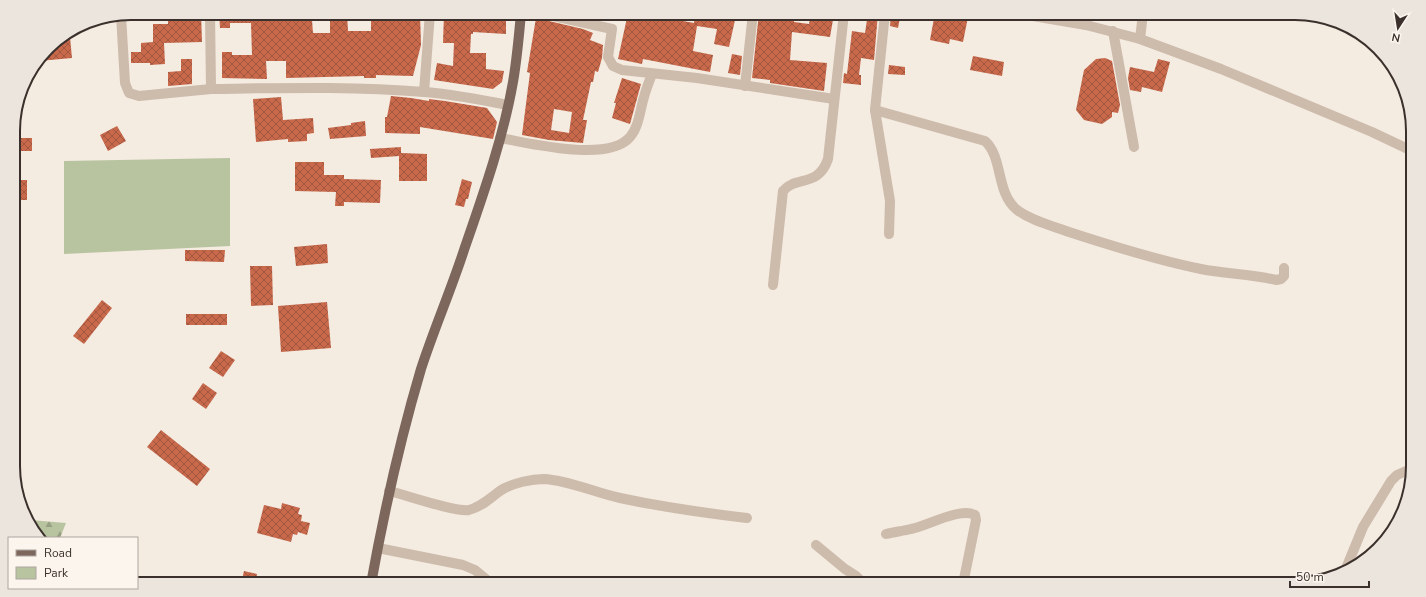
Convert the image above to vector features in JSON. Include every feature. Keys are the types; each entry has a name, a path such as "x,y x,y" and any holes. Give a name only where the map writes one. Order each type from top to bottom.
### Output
{"main road":[{"path":"373,577 389,491 422,369 464,251 500,138 508,105 518,48 520,20"}],"street":[{"path":"210,20 211,90"},
{"path":"424,92 429,20"},
{"path":"572,20 612,29 608,57 613,66 622,70 697,78 834,99"},
{"path":"745,86 752,20"},
{"path":"773,285 783,191 790,185 817,175 825,168 828,159 843,20"},
{"path":"883,20 875,110 890,201 889,234"},
{"path":"1056,20 1113,31 1140,39 1221,70 1372,132 1406,148"},
{"path":"1086,20 1086,25"},
{"path":"1140,39 1142,20"},
{"path":"121,21 125,83 129,92 139,96 211,90 328,88 424,92 466,97 508,105"},
{"path":"1113,31 1134,147"},
{"path":"500,138 559,148 592,151 607,149 620,144 630,138 636,127 644,95 652,74"},
{"path":"875,110 986,141 993,149 1003,186 1012,204 1021,213 1042,222 1149,256 1202,269 1276,280 1281,279 1284,276 1284,268"},
{"path":"1349,563 1364,527 1391,481 1397,475 1406,471"},
{"path":"389,491 432,503 467,510 476,508 503,489 542,479 554,480 627,500 682,510 747,518"},
{"path":"886,534 912,529 955,514 972,513 975,515 976,520 964,577"},
{"path":"816,545 857,577"},
{"path":"378,548 463,565 475,570 484,577"}],"green space":[{"path":"230,158 230,246 64,254 64,161"},
{"path":"35,520 66,523 60,537 47,537"}],"building":[{"path":"168,20 201,20 202,42 164,43 165,64 150,65 150,63 131,63 131,52 141,52 141,43 153,42 153,24 168,24"},
{"path":"219,20 312,20 313,33 330,33 330,20 347,20 348,31 371,31 371,20 420,20 421,45 413,76 376,75 376,78 364,78 364,76 286,78 286,61 266,61 267,79 222,78 222,52 232,52 232,55 252,55 251,23 230,23 230,28 220,28"},
{"path":"444,20 506,20 506,34 473,32 473,34 471,34 470,53 486,53 486,69 504,71 502,82 493,89 434,80 437,63 453,66 454,43 443,43"},
{"path":"536,20 545,20 583,29 593,33 590,40 603,45 602,58 598,72 595,71 593,82 591,82 583,120 587,120 583,143 549,140 522,135 530,73 527,72","holes":["554,109 572,112 569,133 551,130"]},
{"path":"626,20 678,20 694,23 694,20 735,20 729,47 714,44 717,29 697,26 693,51 713,55 710,72 643,59 642,64 618,59"},
{"path":"758,20 794,20 794,22 809,24 810,20 833,20 830,37 792,32 790,60 827,63 824,91 770,83 770,80 752,78"},
{"path":"867,20 877,20 874,60 861,58 859,75 861,75 861,85 843,83 844,73 847,74 852,31 865,33"},
{"path":"890,20 900,20 898,28 890,26"},
{"path":"934,20 967,20 963,42 950,39 949,44 930,40"},
{"path":"70,39 72,58 46,60 58,48"},
{"path":"732,54 742,56 740,75 728,73"},
{"path":"973,56 1004,62 1002,76 970,70"},
{"path":"1105,58 1112,61 1120,105 1118,113 1112,112 1112,117 1102,124 1084,120 1076,110 1084,70 1096,59"},
{"path":"181,59 192,59 192,84 168,86 168,72 181,71"},
{"path":"1158,59 1170,62 1162,92 1142,87 1141,92 1130,90 1128,78 1130,67 1154,72"},
{"path":"889,65 905,67 905,75 888,74"},
{"path":"622,78 641,84 630,124 612,118 616,103 614,103"},
{"path":"391,96 429,101 429,99 445,101 487,108 497,122 493,139 420,127 420,134 385,133 385,117 387,117"},
{"path":"281,97 283,120 313,118 314,133 307,134 307,141 288,142 288,139 256,142 253,99"},
{"path":"365,121 366,136 330,139 328,128 351,125 351,123"},
{"path":"117,126 126,141 108,151 100,135"},
{"path":"20,138 32,138 32,151 20,151"},
{"path":"401,147 401,153 427,154 427,181 399,181 399,156 371,158 370,149"},
{"path":"295,162 324,162 324,175 344,175 344,179 381,180 380,203 344,202 344,206 335,206 336,192 295,191"},
{"path":"462,179 472,182 468,199 466,199 464,207 455,205"},
{"path":"20,180 27,180 27,200 20,200"},
{"path":"327,244 328,263 296,266 294,247"},
{"path":"185,250 225,250 224,262 185,261"},
{"path":"250,266 272,266 273,305 251,306"},
{"path":"102,300 112,308 84,344 73,336"},
{"path":"327,302 331,348 281,352 278,306"},
{"path":"186,314 227,314 227,325 186,325"},
{"path":"221,351 235,360 223,377 209,368"},
{"path":"203,383 217,393 206,409 192,399"},
{"path":"161,430 210,469 197,486 147,447"},
{"path":"282,503 300,508 298,514 302,515 301,521 310,523 307,535 298,532 297,535 293,534 291,542 257,533 264,505 281,509"},
{"path":"244,571 257,574 256,577 243,577"}]}
